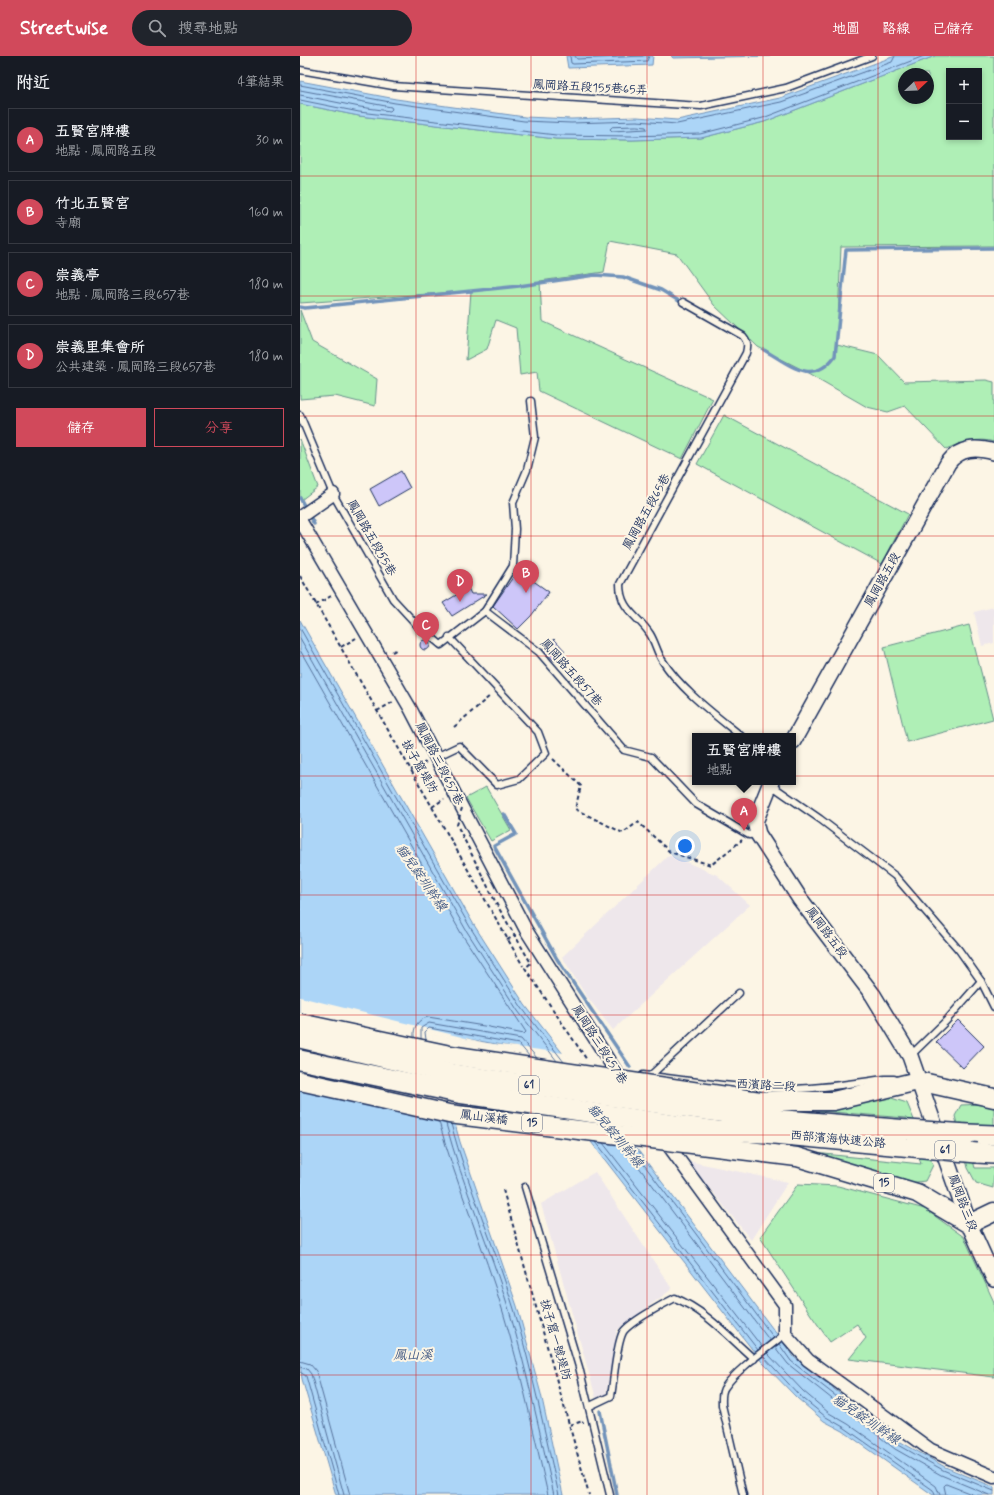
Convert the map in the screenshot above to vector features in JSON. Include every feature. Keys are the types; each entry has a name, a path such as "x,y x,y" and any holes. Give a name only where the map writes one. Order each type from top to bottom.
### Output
{"highway":[{"name":"61","path":"300,1038 453,1074 761,1118"},
{"name":"鳳山溪橋","path":"300,1060 458,1093 717,1131 761,1118"},
{"name":"西部濱海快速公路","path":"761,1118 911,1138"},
{"name":"61","path":"911,1138 968,1134 994,1135"},
{"name":"61","path":"911,1138 986,1154"}],"main road":[{"path":"300,1023 450,1056 612,1073 761,1118"},
{"name":"鳳山溪橋","path":"300,1081 449,1114 797,1157 917,1193 969,1224"},
{"name":"西濱路二段","path":"761,1118 918,1081 994,1098"},
{"path":"969,1224 994,1212"}],"street":[{"name":"鳳岡路五段","path":"796,736 948,463 957,454 970,449 982,449 994,452"},
{"path":"300,517 333,494"},
{"name":"鳳岡路三段657巷","path":"300,520 403,696 526,930 612,1073 785,1305 785,1334"},
{"path":"753,835 755,822 770,785"},
{"name":"鳳岡路五段","path":"753,835 873,995 910,1056 918,1081"},
{"name":"鳳岡路三段","path":"918,1081 969,1224 994,1279"},
{"path":"785,1334 808,1360 931,1450 994,1477"}],"lane":[{"name":"鳳岡路五段155巷65弄","path":"300,70 393,86 701,106 786,88 872,56"},
{"name":"鳳岡路五段65巷","path":"683,302 743,336 748,342 748,347 620,584 620,594 621,600 630,613 650,634 662,659 685,686 738,733"},
{"path":"485,611 513,566 515,530 513,503 527,470 535,437 531,401"},
{"name":"鳳岡路五段55巷","path":"300,415 333,494 393,599 417,625 441,645 449,637 485,611"},
{"name":"鳳岡路五段57巷","path":"485,611 539,652 624,750 651,758 696,804 753,835"},
{"path":"436,757 459,746 497,784 519,779 546,753 538,732 449,637"},
{"path":"774,785 895,876 959,950 980,981 994,1007"},
{"path":"910,1056 946,1021 980,981"},
{"path":"650,1076 739,993"},
{"name":"西濱路二段","path":"636,1074 697,1082 788,1089 828,1087 885,1079 918,1081"},
{"path":"525,1187 590,1406 610,1495"},
{"path":"590,1406 611,1396 618,1348 624,1332 641,1318 675,1298 708,1320 754,1359"},
{"path":"743,1495 722,1405 724,1387 754,1359 785,1334"}],"path":[{"name":"拔子窟堤防","path":"300,576 523,966"},
{"path":"316,604 341,590"},
{"path":"341,648 366,632"},
{"path":"454,727 498,688"},
{"path":"377,711 403,696"},
{"path":"546,753 582,786 576,809 623,833 638,822 670,852 711,865 753,835"},
{"path":"411,770 436,757"},
{"path":"462,808 457,825 497,905 531,963 525,968 612,1073"},
{"name":"拔子窟一號堤防","path":"503,1190 589,1495"}],"shaded area":[{"path":"994,607 994,643 982,646 974,612"},
{"path":"669,855 717,875 750,905 613,1030 585,994 562,957"},
{"path":"688,1161 788,1182 751,1240"},
{"path":"595,1172 672,1289 617,1330 606,1394 596,1398 541,1204"}],"green space":[{"path":"935,56 994,56 994,246 841,247 837,345 878,355 904,382 986,380 994,382 994,442 976,440 946,449 905,406 888,412 867,407 801,369 758,347 714,305 677,254 610,241 604,272 540,281 542,321 713,399 682,459 539,391 537,372 520,375 516,328 496,320 487,349 466,360 471,291 300,303 300,104 359,116 556,139 632,140 701,138 764,122 898,70 898,104 934,104 934,68 904,68"},
{"path":"300,310 312,342 377,379 375,406 335,396 300,399"},
{"path":"724,415 908,514 882,564 697,464"},
{"path":"300,439 318,487 301,500 300,498"},
{"path":"969,625 993,719 907,742 884,647"},
{"path":"486,787 511,830 491,841 466,798"},
{"path":"888,1097 907,1103 933,1165 925,1181 909,1183 805,1152 921,1164 906,1118 782,1108"},
{"path":"983,1104 994,1107 994,1125 963,1124 975,1168 994,1168 993,1188 976,1183 968,1168 955,1116 961,1105"},
{"path":"798,1184 838,1186 925,1209 964,1237 994,1302 994,1377 849,1359 866,1338 857,1324 830,1342 760,1237"}],"water":[{"path":"566,56 653,56 652,65 568,68"},
{"path":"671,56 770,56 673,58"},
{"path":"895,56 935,56 904,68 898,68 898,70 764,122 701,138 632,140 556,139 359,116 300,104 300,81 396,99 525,117 571,119 637,117 677,120 780,98"},
{"name":"鳳山溪","path":"300,620 474,925 525,1005 637,1149 794,1357 899,1441 945,1467 994,1487 994,1495 933,1495 843,1431 824,1421 797,1398 762,1362 518,1048 429,1032 460,1142 517,1306 541,1394 563,1495 336,1495 302,1379 300,1364"}],"pier":[{"path":"300,997 486,1043 564,1053 639,1149 586,1140 517,1050 481,1042 431,1034 456,1118 300,1088"}],"building":[{"path":"401,471 410,488 379,506 370,489"},
{"path":"518,570 549,592 531,616 518,629 493,606"},
{"path":"468,588 471,594 487,594 452,616 443,603"},
{"path":"554,639 565,651 554,661 543,649"},
{"path":"425,640 430,645 425,650 420,645"},
{"path":"958,1020 984,1046 963,1068 936,1042"}],"waterway":[{"path":"764,350 791,366 800,370 809,371 818,370 826,365 835,356 846,250 994,248"},
{"path":"300,307 305,308 519,286 595,275 623,277 661,290 684,304"},
{"path":"300,498 314,524"},
{"path":"504,814 516,834 494,846 557,959 630,1067"},
{"path":"600,1411 617,1495"}],"place":[{"name":"竹北五賢宮","path":"526,593"},
{"name":"崇義里集會所","path":"460,602"},
{"name":"崇義亭","path":"426,645"},
{"name":"五賢宮牌樓","path":"744,831"}],"water label":[{"name":"貓兒錠圳幹線","path":"421,878"},
{"name":"貓兒錠圳幹線","path":"615,1136"},
{"name":"貓兒錠圳幹線","path":"866,1420"}]}
